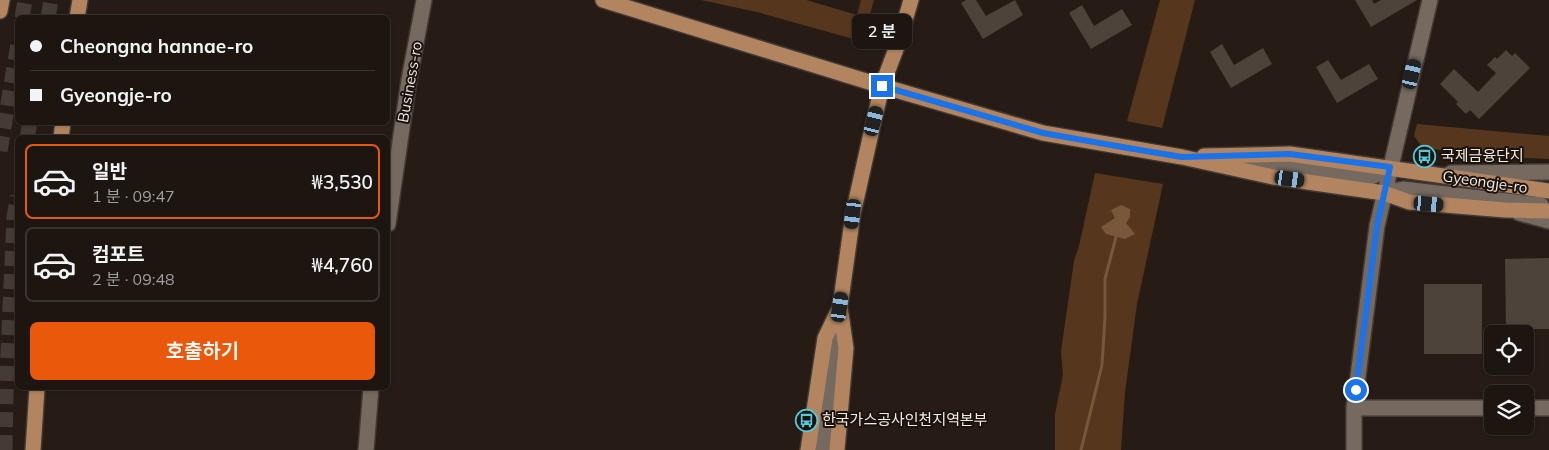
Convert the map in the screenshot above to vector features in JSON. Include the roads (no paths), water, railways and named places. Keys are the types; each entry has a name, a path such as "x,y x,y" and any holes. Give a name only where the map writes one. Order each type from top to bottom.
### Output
{"main road":[{"path":"0,10 2,0"},
{"path":"78,15 80,0"},
{"name":"Gyeongje-ro","path":"603,0 882,86 1043,133 1182,157 1273,177 1384,193 1410,202 1505,210 1549,211"},
{"path":"837,450 846,348 840,307 853,214 882,86 899,41 911,0"},
{"name":"Gyeongje-ro","path":"1182,157 1290,154 1390,167 1549,192"},
{"path":"808,450 825,338 840,307"},
{"path":"33,450 37,390"}],"street":[{"name":"Business-ro","path":"390,210 409,80 424,0"},
{"path":"1354,450 1354,408 1377,226 1430,0"},
{"path":"1428,174 1498,171 1549,172"},
{"path":"1384,193 1403,189 1549,205"},
{"path":"1505,210 1549,221"},
{"path":"823,450 827,397 840,307"},
{"path":"366,450 371,390"},
{"path":"1354,408 1484,408"},
{"path":"1534,408 1549,408"}],"waterway":[{"path":"1081,450 1102,365 1105,279 1116,237"}],"tunnel":[{"path":"22,15 25,0"},
{"path":"48,15 51,0"},
{"path":"0,151 15,62"},
{"path":"28,135 29,125"},
{"path":"5,450 15,212"}],"place":[{"name":"국제금융단지","path":"1425,156"},
{"name":"한국가스공사인천지역본부","path":"806,420"}]}
